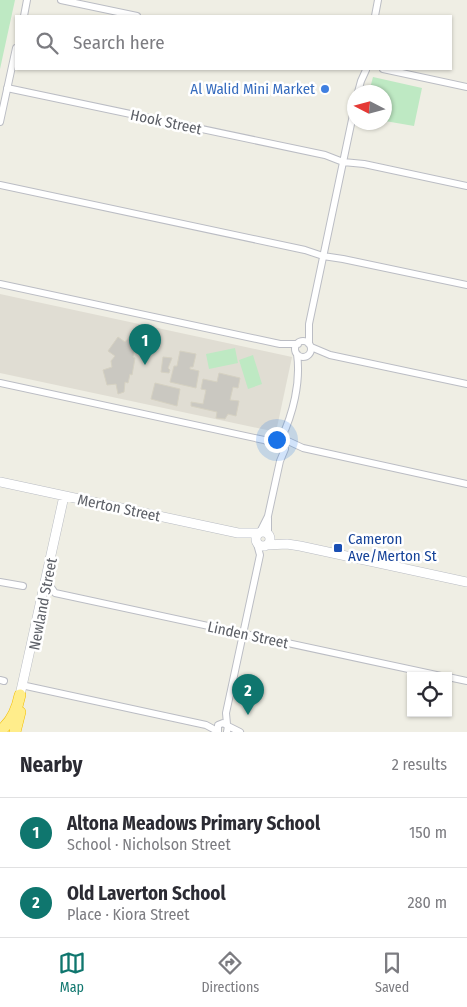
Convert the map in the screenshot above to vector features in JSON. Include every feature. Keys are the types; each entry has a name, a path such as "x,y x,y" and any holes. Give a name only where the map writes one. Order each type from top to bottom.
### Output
{"highway":[{"path":"0,731 13,717 23,693"},
{"path":"15,732 23,693"}],"street":[{"path":"24,15 26,0"},
{"path":"61,0 132,15"},
{"path":"375,15 378,0"},
{"path":"0,122 15,52"},
{"path":"360,85 365,70"},
{"path":"388,70 467,87"},
{"name":"Hook Street","path":"7,88 467,186"},
{"path":"222,728 298,377 311,351 309,324 350,130"},
{"path":"0,185 467,285"},
{"path":"0,284 280,344 305,342 330,355"},
{"path":"298,377 296,353 309,324"},
{"path":"280,344 301,357 330,355 467,384"},
{"path":"0,384 467,484"},
{"name":"Merton Street","path":"0,482 467,582"},
{"name":"Newland Street","path":"23,693 64,496"},
{"name":"Newland Street","path":"23,693 45,598 61,510"},
{"path":"0,582 23,586"},
{"path":"45,598 55,593 48,583"},
{"name":"Linden Street","path":"55,593 423,672"},
{"path":"452,678 467,681"},
{"path":"23,693 240,732"}],"shaded area":[{"path":"0,294 292,357 276,432 0,373"}],"green space":[{"path":"0,0 15,0 0,69"},
{"path":"373,77 422,88 414,126 392,122 392,85 371,85"},
{"path":"235,348 238,363 209,369 206,354"},
{"path":"253,355 262,384 248,389 239,360"}],"building":[{"path":"131,335 135,338 132,347 135,348 133,357 135,358 132,375 130,374 128,383 125,382 124,392 118,394 116,384 107,385 103,370 112,367 111,361 115,356 108,351 118,337 125,342"},
{"path":"180,351 196,354 193,367 190,367 190,369 199,371 196,388 170,382 174,366 177,366"},
{"path":"163,357 172,358 168,368 170,370 169,373 161,372"},
{"path":"219,373 240,378 238,388 233,387 230,400 239,401 236,416 228,414 225,419 216,418 217,412 191,406 191,402 203,404 206,390 201,389 203,379 217,382"},
{"path":"155,383 180,389 177,406 151,399"}],"place":[{"name":"Al Walid Mini Market","path":"325,89"},
{"name":"Altona Meadows Primary School","path":"145,365"},
{"name":"Cameron Ave/Merton St","path":"338,548"},
{"name":"Old Laverton School","path":"248,715"}]}
